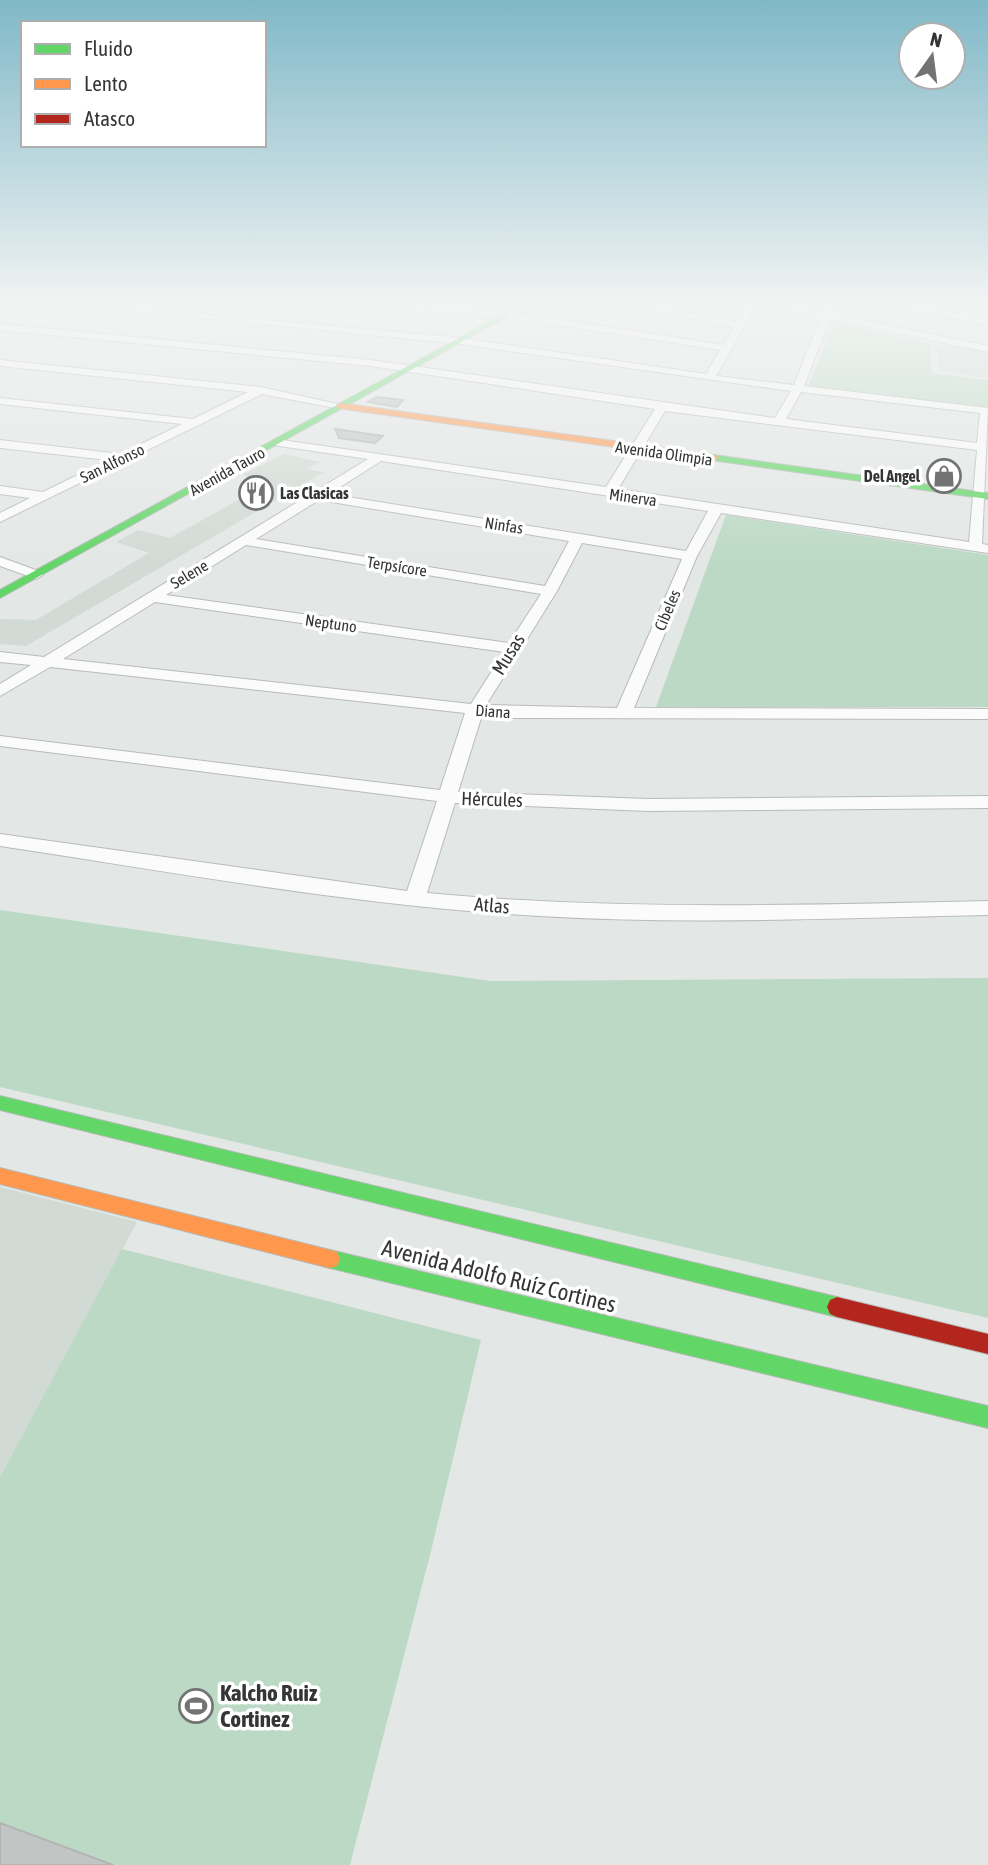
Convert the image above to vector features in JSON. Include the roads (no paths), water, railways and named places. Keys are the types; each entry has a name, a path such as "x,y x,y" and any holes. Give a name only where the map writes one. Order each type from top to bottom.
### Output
{"street":[{"name":"San Alfonso","path":"0,518 259,391"},
{"path":"266,391 340,407"},
{"name":"Avenida Tauro","path":"0,595 369,391"},
{"path":"557,391 985,448"},
{"path":"780,420 796,391"},
{"path":"823,391 987,411 981,548"},
{"path":"0,401 193,422"},
{"name":"Avenida Olimpia","path":"340,407 983,495"},
{"path":"609,493 663,407"},
{"name":"Minerva","path":"279,442 981,548"},
{"path":"0,443 123,458"},
{"name":"Selene","path":"0,691 378,458"},
{"path":"0,490 43,496"},
{"name":"Ninfas","path":"319,496 690,556"},
{"name":"Cibeles","path":"623,713 690,556 716,509"},
{"name":"Musas","path":"415,898 475,710 511,648 550,591 578,537"},
{"name":"Terpsícore","path":"244,541 550,591"},
{"path":"0,561 36,575"},
{"name":"Neptuno","path":"150,597 511,648"},
{"name":"Diana","path":"0,657 475,710 988,714"},
{"name":"Hércules","path":"0,741 449,797 648,805 988,802"},
{"name":"Atlas","path":"0,841 415,898 599,912 988,908"},
{"path":"0,1103 988,1344"},
{"name":"Avenida Adolfo Ruíz Cortines","path":"0,1175 461,1291 988,1417"}],"place":[{"name":"Del Angel","path":"944,476"},
{"name":"Las Clasicas","path":"256,493"},
{"name":"Kalcho Ruiz Cortinez","path":"196,1706"}]}
